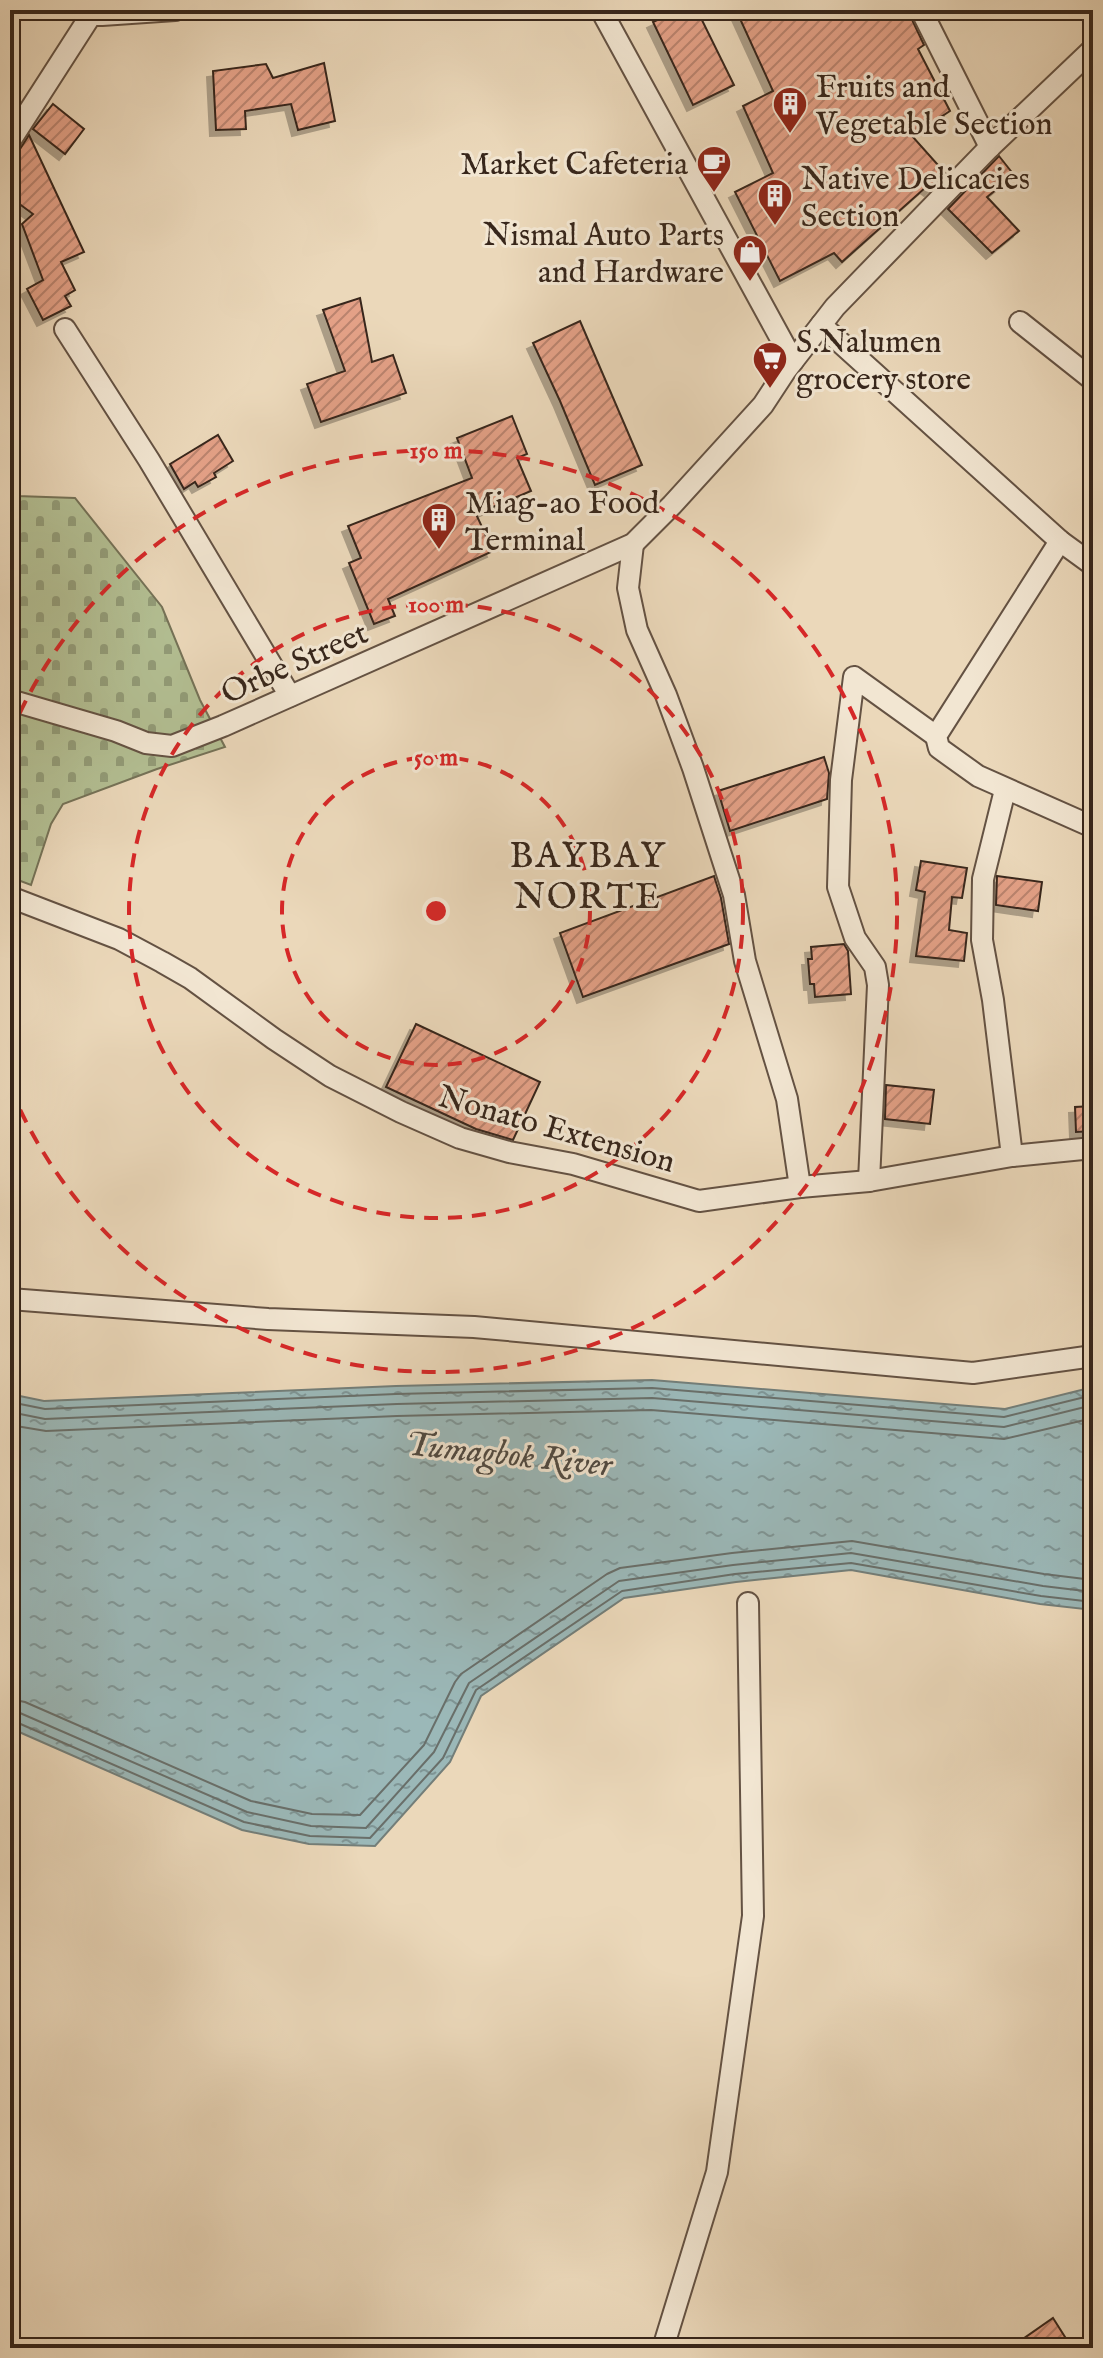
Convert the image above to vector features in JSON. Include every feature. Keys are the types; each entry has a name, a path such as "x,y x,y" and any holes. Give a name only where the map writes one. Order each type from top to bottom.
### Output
{"street":[{"path":"10,141 86,12 175,10"},
{"path":"601,10 789,366"},
{"path":"921,10 990,147"},
{"name":"Orbe Street","path":"10,700 146,743 172,746 633,544 763,405 835,307 990,147 1093,49"},
{"path":"1020,322 1093,380"},
{"path":"821,325 1060,541 1093,565"},
{"path":"65,329 149,460 290,696"},
{"path":"936,736 1060,541"},
{"path":"633,544 628,588 637,630 666,695 693,768 734,895 745,961 787,1099 800,1187"},
{"path":"869,1181 878,985 875,967 855,938 838,887 841,780 854,677 936,736 939,748 978,776 1093,827"},
{"path":"1005,790 983,879 982,940 993,1000 1012,1156"},
{"name":"Nonato Extension","path":"10,897 119,939 162,962 190,978 330,1076 401,1112 460,1138 509,1152 573,1164 699,1201 869,1181 1012,1156 1093,1148"},
{"path":"10,1299 268,1319 474,1327 973,1373 1093,1356"},
{"path":"663,2348 717,2172 753,1916 748,1603"}],"green space":[{"path":"10,492 17,496 75,498 162,607 200,700 225,747 63,804 51,824 31,885 10,877"}],"water":[{"name":"Tumagbok River","path":"652,1380 1005,1409 1093,1387 1093,1610 1040,1604 851,1570 624,1598 481,1696 450,1762 375,1846 309,1844 242,1830 10,1728 10,1394 44,1401 396,1386"}],"building":[{"path":"678,10 697,10 734,85 693,105 653,22"},
{"path":"736,10 908,11 924,45 918,49 950,111 912,136 946,174 930,190 926,187 842,262 834,253 780,281 735,192 773,173 743,106 773,91"},
{"path":"324,63 335,121 298,130 291,104 245,111 246,129 216,130 213,71 266,64 273,78"},
{"path":"53,104 84,129 65,154 33,129"},
{"path":"29,135 84,252 61,262 75,290 65,296 71,306 43,320 27,289 43,280 22,224 33,214 10,197 10,154 20,149"},
{"path":"999,156 1014,175 987,197 1019,231 992,253 948,209"},
{"path":"360,298 372,362 393,355 406,393 321,422 307,384 345,371 323,310"},
{"path":"580,321 642,465 595,485 533,343"},
{"path":"512,416 527,454 517,458 531,491 476,514 493,551 388,599 395,616 374,624 349,563 361,558 348,526 472,478 457,438"},
{"path":"218,435 233,461 214,473 216,477 198,487 195,482 184,489 170,464"},
{"path":"824,757 829,773 827,799 730,831 718,791"},
{"path":"921,861 967,868 962,898 952,897 949,930 967,933 964,961 916,956 925,892 916,890"},
{"path":"714,876 729,944 583,997 560,933"},
{"path":"997,876 1042,882 1038,911 996,905"},
{"path":"844,944 848,951 851,994 815,997 814,984 810,984 808,959 812,959 811,947"},
{"path":"416,1024 540,1082 513,1140 476,1129 386,1087"},
{"path":"886,1085 934,1090 930,1124 885,1119"},
{"path":"1093,1106 1093,1131 1076,1132 1075,1107"},
{"path":"1053,2318 1072,2348 1010,2348"}],"place":[{"name":"Fruits and Vegetable Section","path":"790,135"},
{"name":"Market Cafeteria","path":"714,194"},
{"name":"Native Delicacies Section","path":"775,227"},
{"name":"Nismal Auto Parts and Hardware","path":"750,283"},
{"name":"S.Nalumen grocery store","path":"770,390"},
{"name":"Miag-ao Food Terminal","path":"439,551"}],"district":[{"name":"BAYBAY NORTE","path":"588,874"}]}
